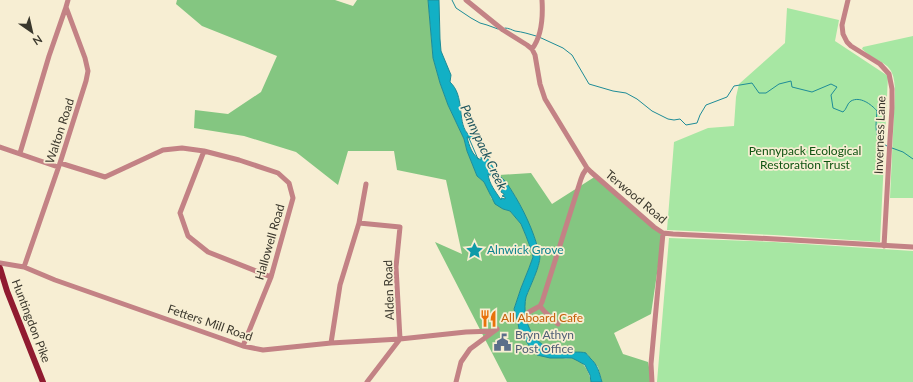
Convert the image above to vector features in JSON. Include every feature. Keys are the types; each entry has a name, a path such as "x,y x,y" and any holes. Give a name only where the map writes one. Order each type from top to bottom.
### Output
{"main road":[{"name":"Huntingdon Pike","path":"0,268 7,291 43,382"},
{"path":"0,292 7,291"}],"street":[{"path":"20,154 49,56 68,0"},
{"path":"466,0 501,28 532,49 537,40 543,14 542,0"},
{"name":"Inverness Lane","path":"848,0 842,25 847,42 880,64 889,74 892,89 884,246"},
{"name":"Walton Road","path":"24,268 59,165 88,71 85,58 66,8"},
{"name":"Terwood Road","path":"532,49 535,55 540,84 545,99 587,168 654,227 663,233 913,247"},
{"name":"Hallowell Road","path":"0,147 20,154 106,177 163,150 182,148 204,151 239,160 278,173 289,183 293,198 271,277 243,346"},
{"path":"204,151 180,213 188,236 208,252 271,277"},
{"path":"529,312 540,306 542,302 582,174 587,168"},
{"path":"331,343 340,285 359,223 366,184"},
{"name":"Alden Road","path":"359,223 400,227 396,267 400,339"},
{"path":"652,382 651,364 663,233"},
{"name":"Fetters Mill Road","path":"0,263 24,268 243,346 263,350 496,330 470,349 461,362 456,382"},
{"path":"540,306 558,324"},
{"path":"367,382 400,339"}],"green space":[{"path":"177,0 335,0 353,6 357,0 428,0 433,58 448,105 464,139 477,176 484,182 489,190 491,198 503,209 510,211 521,224 532,252 533,257 514,309 519,329 537,355 572,358 580,361 589,374 591,382 507,382 435,242 462,254 446,180 397,170 394,151 348,151 338,185 296,152 244,136 194,128 195,110 228,114 261,92 277,56 202,26 176,4"},
{"name":"Pennypack Ecological Restoration Trust","path":"787,8 839,20 835,41 888,76 880,242 667,230 674,142 708,128 734,126 736,97 739,84 785,43"},
{"name":"Pennypack Ecological Restoration Trust","path":"913,36 913,198 890,198 895,92 893,74 886,65 862,49 863,47"},
{"path":"531,173 552,204 596,176 663,233 651,314 614,333 623,354 648,362 652,382 602,382 598,367 586,353 555,351 540,343 534,337 527,323 525,306 526,297 539,264 540,255 538,246 518,202 510,188 499,175"},
{"path":"669,238 774,242 913,251 913,382 657,382"}],"water":[{"path":"428,0 439,0 441,51 451,75 450,82 458,94 464,128 467,133 479,141 490,163 496,172 506,182 528,220 539,252 540,260 526,297 525,306 528,324 537,339 543,345 552,350 561,352 586,353 597,366 602,382 591,382 590,375 585,365 572,358 550,358 537,355 519,329 514,309 533,257 532,252 521,224 510,211 495,204 484,182 477,176 464,139 448,105 433,58","holes":["467,137 478,144 484,159 481,157 481,160 475,156","488,174 502,183 504,186 501,192 504,194 502,196 505,197 505,199 501,198 501,200 491,185"]}],"waterway":[{"path":"452,0 456,8 471,18 480,23 498,29"},
{"path":"505,28 536,36"},
{"path":"539,37 563,48 572,55 589,84 626,93 637,99 652,111 668,119 680,119 686,125 697,123 706,105 727,97 734,86 752,83 759,93 766,93 779,84 791,81 792,87 812,92 831,84 837,87 831,95 833,108 843,112 850,102 858,99 869,103 877,111 877,136 879,140 887,146"},
{"name":"Pennypack Creek","path":"468,136 478,159"},
{"path":"892,148 903,152 913,159"}],"place":[{"name":"Alnwick Grove","path":"474,250"},
{"name":"All Aboard Cafe","path":"488,318"},
{"name":"Bryn Athyn Post Office","path":"502,342"}]}
